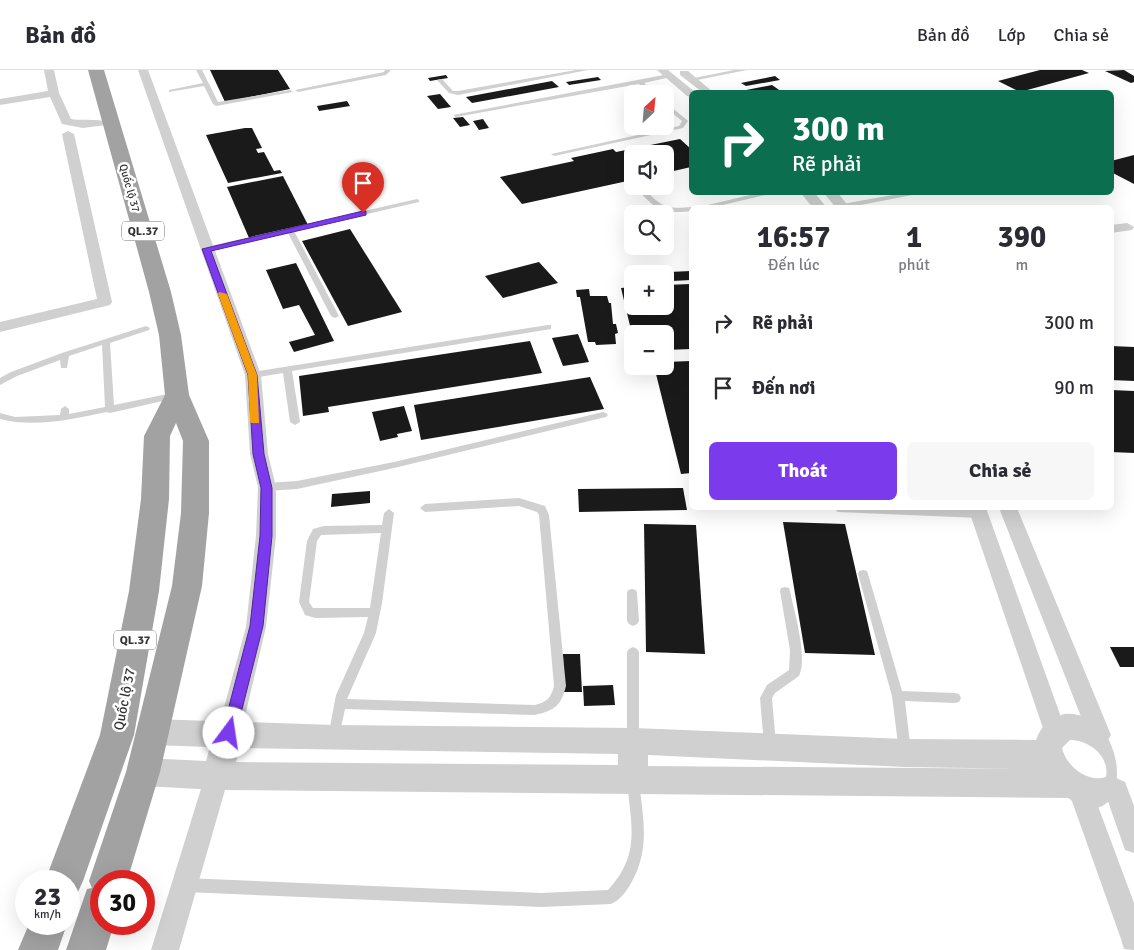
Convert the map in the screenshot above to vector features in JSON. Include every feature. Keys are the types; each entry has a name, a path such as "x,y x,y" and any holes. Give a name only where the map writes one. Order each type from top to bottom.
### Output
{"highway":[{"name":"Quốc lộ 37","path":"96,70 160,292 170,335 177,395 196,441 195,513 187,586 143,772 112,870"},
{"name":"Quốc lộ 37","path":"68,870 117,734 144,591 155,499 157,436 177,395"},
{"path":"117,734 152,732"},
{"path":"104,772 143,772"},
{"path":"38,950 44,935"},
{"path":"86,950 91,935"}],"street":[{"path":"49,70 54,93 66,122 83,125 102,123"},
{"path":"143,70 156,94 206,249 252,375 259,454 267,488 266,536 256,626 217,776 165,950"},
{"path":"680,70 706,90"},
{"path":"666,73 689,92"},
{"path":"0,102 54,93"},
{"path":"0,326 105,302 68,134"},
{"path":"809,195 818,205"},
{"path":"832,195 841,205"},
{"path":"1114,229 1127,227"},
{"path":"1009,510 1122,759 1134,841"},
{"path":"978,511 1051,743 1055,769 1075,787 1134,939"},
{"path":"152,732 229,733 334,738 633,741 905,753 1051,743 1064,727 1075,727 1116,744"},
{"path":"327,776 334,738"},
{"path":"633,741 633,781"},
{"path":"143,772 217,776 1075,787 1100,794 1125,784"}],"lane":[{"path":"199,70 214,103 218,104 290,92"},
{"path":"298,90 386,73 388,70"},
{"path":"440,80 451,92 458,93 584,70"},
{"path":"692,79 744,70"},
{"path":"456,115 640,82 666,73"},
{"path":"640,82 643,85"},
{"path":"172,92 205,84"},
{"path":"674,112 685,121 681,127 674,128"},
{"path":"554,154 643,135"},
{"path":"647,195 662,210 674,212 689,209"},
{"path":"712,205 761,195"},
{"path":"875,195 880,200"},
{"path":"854,205 908,195"},
{"path":"206,249 418,200"},
{"path":"290,230 335,316"},
{"path":"252,375 548,326"},
{"path":"0,382 14,374 65,355 106,343 146,328"},
{"path":"106,343 110,410"},
{"path":"64,366 65,355"},
{"path":"288,370 295,422"},
{"path":"0,416 15,420 65,413 110,410 177,395"},
{"path":"267,488 298,485 394,466 604,415"},
{"path":"341,704 535,710 547,707 557,699 560,686 554,609 544,515 541,508 519,502 425,508"},
{"path":"931,510 978,511"},
{"path":"334,738 344,689 370,633 375,612 389,513"},
{"path":"375,612 316,613 309,612 306,609 304,602 312,541 317,532 324,530 387,529"},
{"path":"863,574 898,696 905,753"},
{"path":"771,748 766,698 771,689 795,672 796,650 785,591"},
{"path":"632,593 634,621"},
{"path":"633,652 633,741"},
{"path":"898,696 954,698"},
{"path":"185,884 541,900 610,897 625,883 636,862 638,846 633,781"}],"building":[{"path":"210,70 278,70 290,89 225,102"},
{"path":"1040,70 1082,70 1089,73 1027,90 1016,90 998,81"},
{"path":"1124,70 1134,76 1134,82 1131,83 1105,71"},
{"path":"446,75 448,78 430,81 428,78"},
{"path":"775,76 780,80 746,86 741,83"},
{"path":"598,77 601,80 569,85 566,82"},
{"path":"552,81 559,87 472,103 466,97"},
{"path":"772,85 779,90 746,90"},
{"path":"440,94 451,107 438,109 427,96"},
{"path":"347,101 350,106 319,111 317,106"},
{"path":"463,117 470,125 460,127 453,118"},
{"path":"483,119 489,128 479,130 473,121"},
{"path":"252,128 262,148 256,149 258,153 264,152 274,171 280,170 282,173 228,183 206,135"},
{"path":"680,139 689,147 689,167 674,171 674,145 650,145"},
{"path":"613,149 616,152 624,150 624,182 522,204 500,177 574,161 571,158"},
{"path":"1134,155 1134,184 1114,174 1114,160"},
{"path":"283,176 308,225 249,238 227,187"},
{"path":"350,229 402,312 348,326 302,241"},
{"path":"539,262 558,283 503,298 485,276"},
{"path":"296,263 334,341 294,352 289,342 315,335 299,305 283,309 266,270"},
{"path":"689,271 689,280 674,281 674,272"},
{"path":"689,284 689,349 674,350 674,325 630,325 627,315 674,315 674,285"},
{"path":"621,288 624,288 624,301"},
{"path":"589,289 590,296 607,296 609,303 611,303 613,324 616,324 618,333 615,334 616,344 596,345 595,342 588,342 580,297 577,297 576,290"},
{"path":"578,334 589,362 563,366 552,338"},
{"path":"530,341 542,373 328,407 329,412 303,416 299,376"},
{"path":"1114,346 1134,347 1134,381 1114,380"},
{"path":"689,361 689,473 681,474 656,375 674,375 674,362"},
{"path":"590,377 604,409 421,440 414,405"},
{"path":"1114,390 1134,391 1134,453 1114,452"},
{"path":"404,406 412,431 397,434 398,437 380,441 372,412"},
{"path":"683,488 687,510 579,512 578,489"},
{"path":"370,491 370,503 331,507 332,494"},
{"path":"783,522 845,524 875,655 805,653"},
{"path":"644,524 696,525 705,654 646,652"},
{"path":"1110,647 1134,647 1134,667 1120,667"},
{"path":"563,654 580,654 582,692 564,692"},
{"path":"613,685 615,705 584,706 583,686"}],"slow traffic":[{"path":"223,294 252,375 255,421"}],"route":[{"path":"229,733 256,626 263,577 267,488 259,454 252,375 206,249 363,213"}]}
